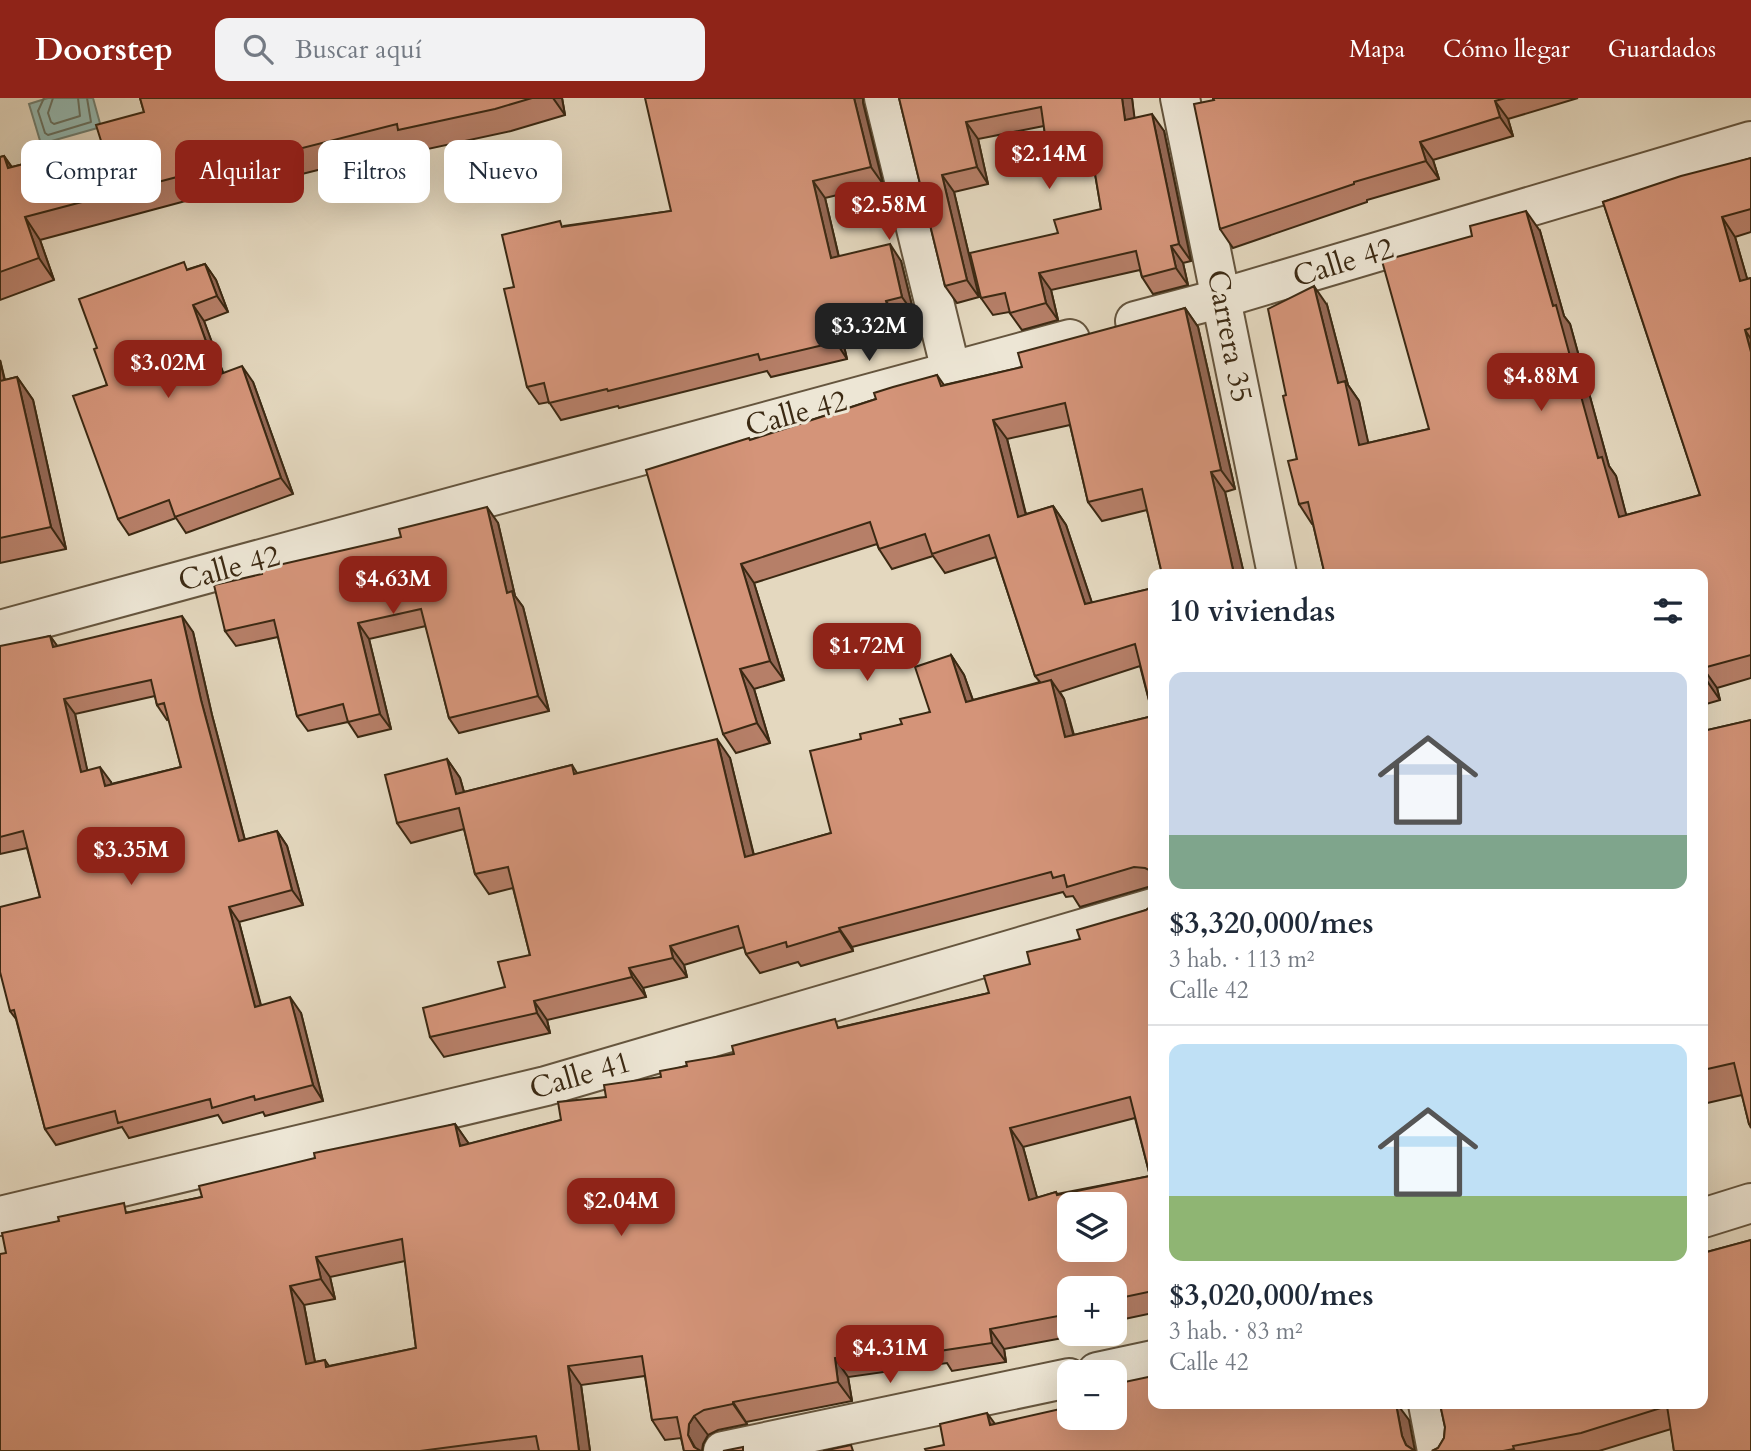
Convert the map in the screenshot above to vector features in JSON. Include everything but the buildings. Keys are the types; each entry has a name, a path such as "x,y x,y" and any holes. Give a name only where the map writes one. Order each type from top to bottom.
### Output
{"street":[{"path":"884,98 951,371"},
{"name":"Carrera 35","path":"1180,98 1276,569"},
{"name":"Calle 42","path":"0,630 1222,298 1751,141"},
{"name":"Calle 41","path":"0,1216 545,1086 1148,909"},
{"path":"1708,1216 1751,1203"},
{"path":"1127,1366 1148,1361"},
{"path":"723,1451 1057,1381"},
{"path":"1429,1409 1437,1451"}],"water":[{"path":"48,98 93,98 101,127 55,140 40,140 29,104"}]}
